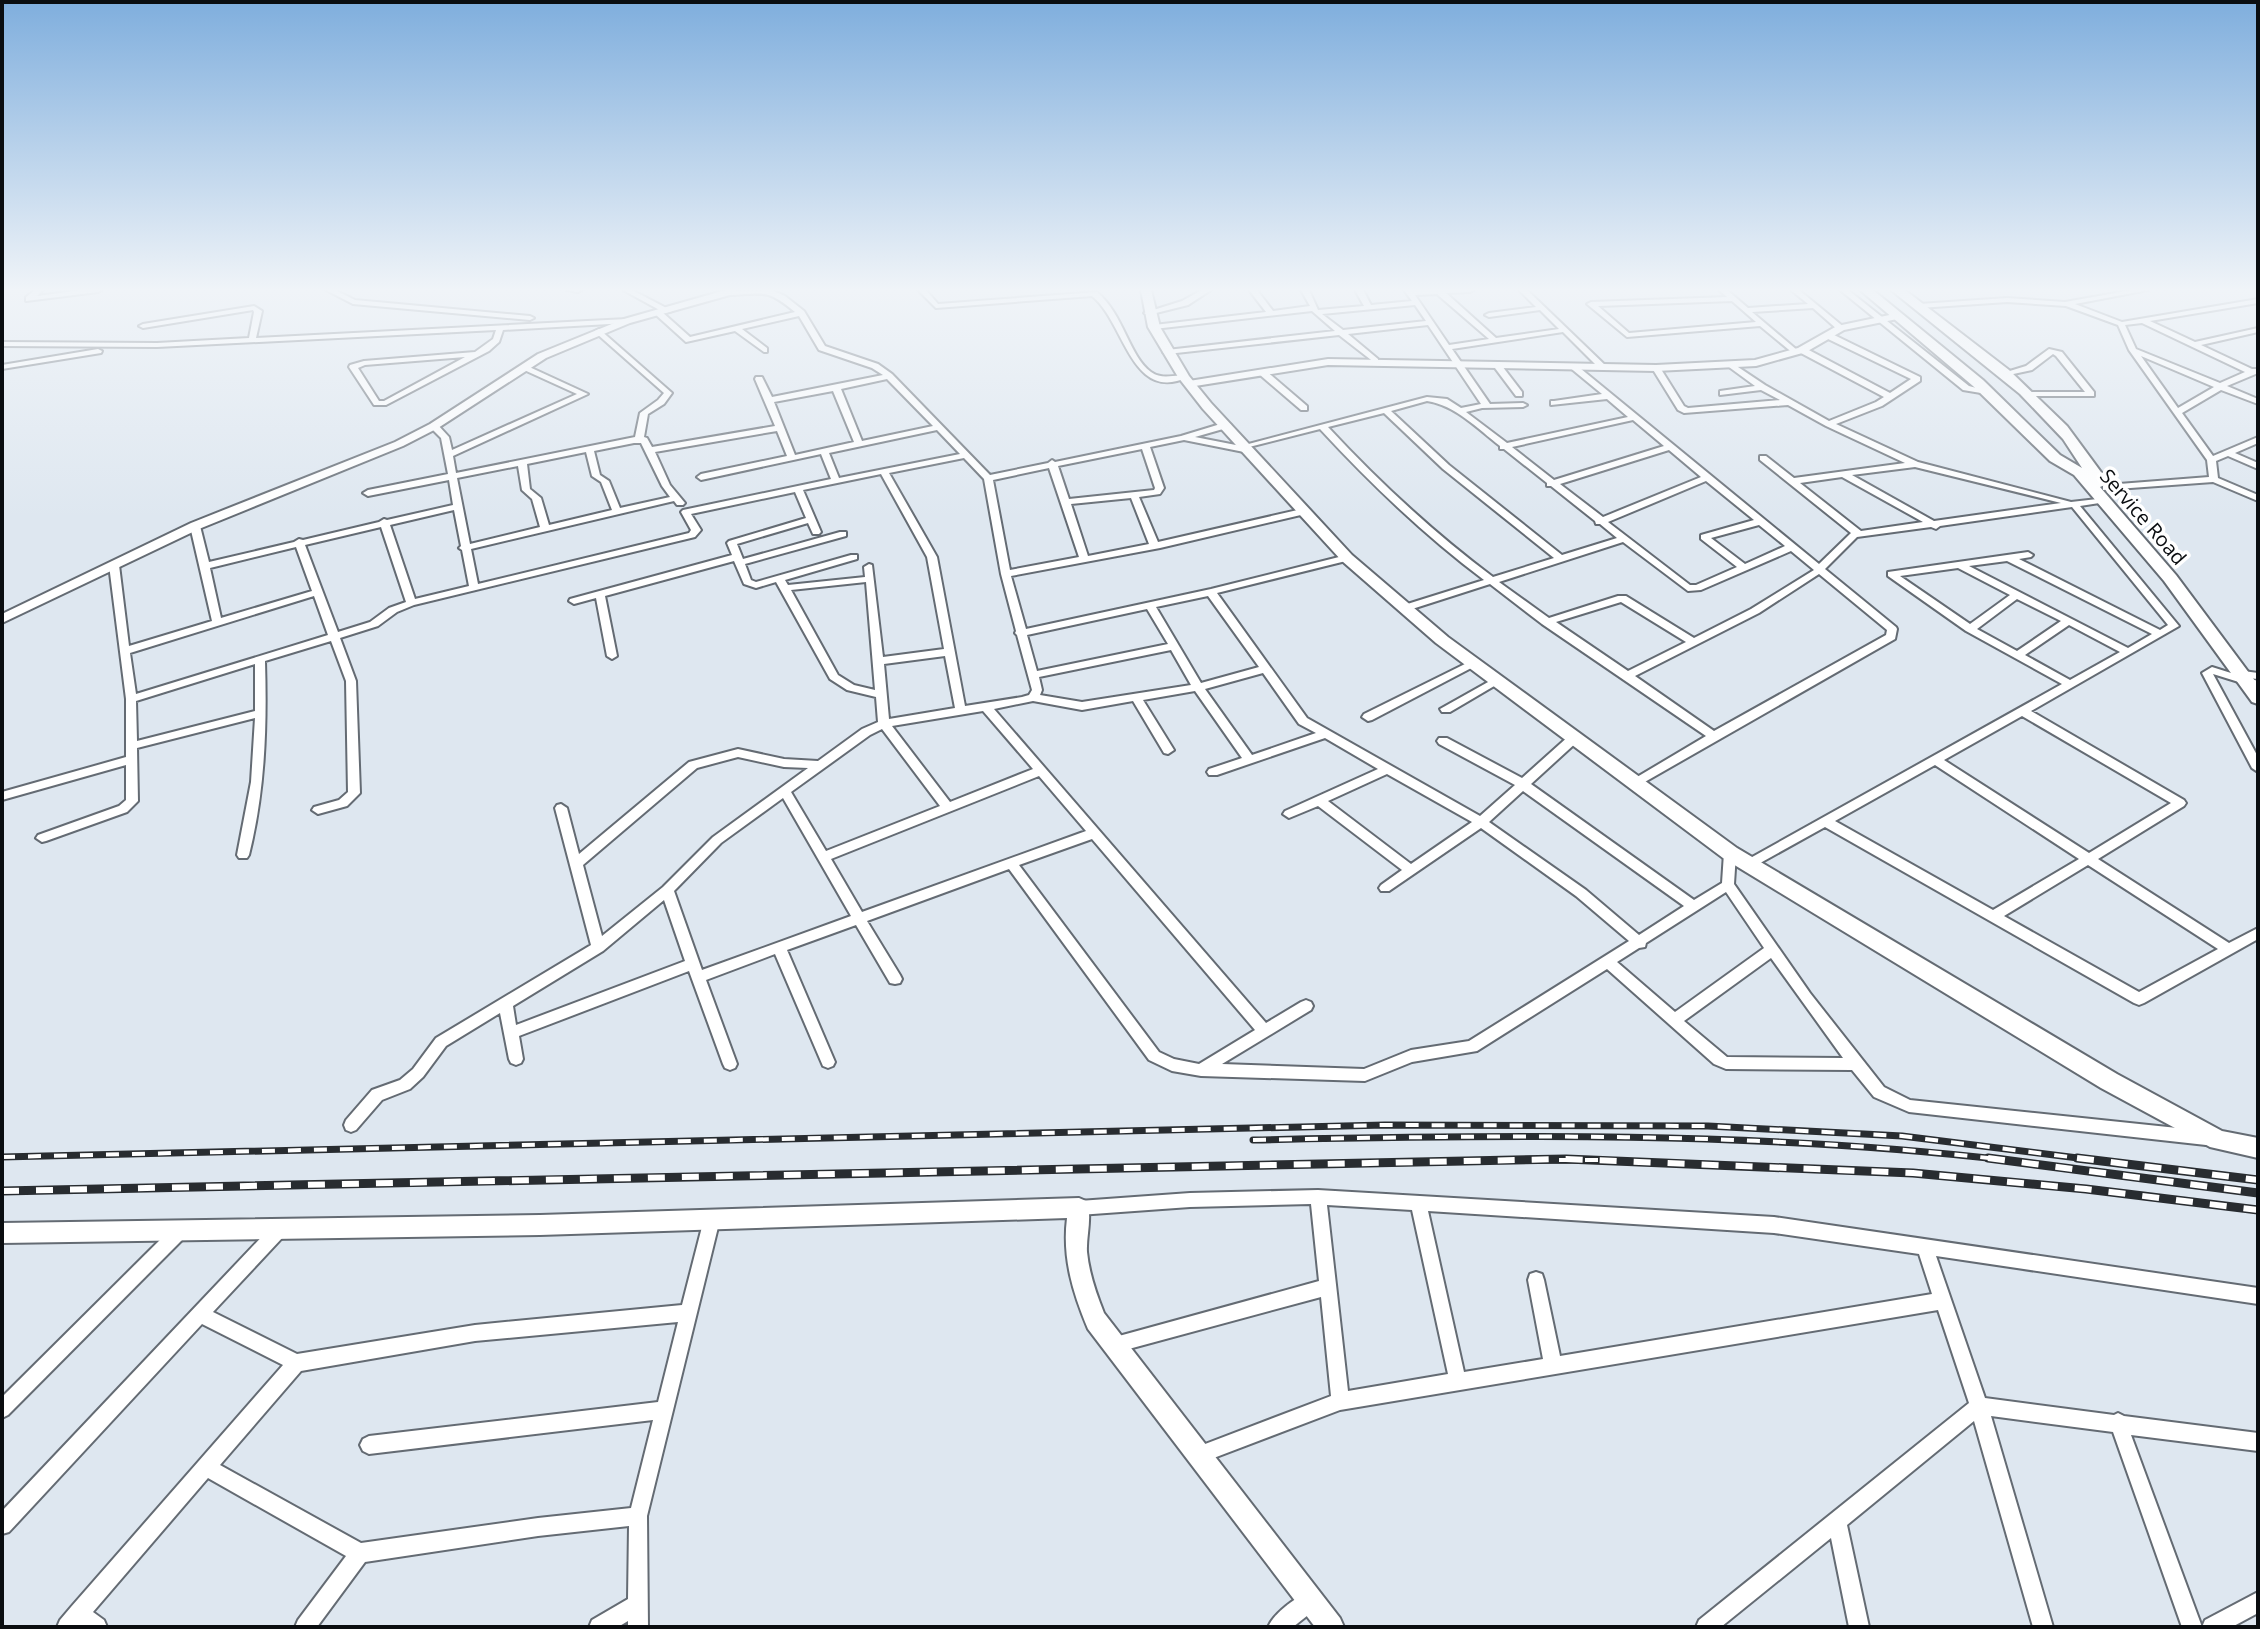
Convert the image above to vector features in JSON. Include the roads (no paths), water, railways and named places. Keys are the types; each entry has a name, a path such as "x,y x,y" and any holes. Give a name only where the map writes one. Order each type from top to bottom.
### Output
{"highway":[{"name":"Service Road","path":"1957,366 2055,458 2085,473 2254,682"},
{"path":"1972,366 2085,473"},
{"path":"1982,366 2085,473"},
{"name":"Service Road","path":"1994,366 2062,428 2086,457 2085,473"}],"main road":[{"path":"1177,366 1302,512 1347,558 1473,663 1730,853 2109,1081 2218,1140 2258,1148"}],"street":[{"path":"356,366 353,367 377,403 382,404 452,366"},
{"path":"638,366 668,393 661,402 644,413 639,440"},
{"path":"875,366 889,376 988,478 1006,574 1037,690 1033,697"},
{"path":"1142,366 1150,375 1186,380 1301,366"},
{"path":"1459,366 1485,407"},
{"path":"1498,366 1519,394"},
{"path":"1572,366 1893,632 1891,637 1636,783"},
{"path":"1573,366 1706,366"},
{"path":"1733,366 1762,387 1829,424 1915,464 2074,504 2174,626 1749,864"},
{"path":"1828,366 1890,397"},
{"path":"1829,424 1890,397 1917,379 1890,366"},
{"path":"1940,366 1966,388 1987,392"},
{"path":"2004,374 2032,366"},
{"path":"2026,394 2091,394 2069,366"},
{"path":"2145,366 2211,460 2214,479"},
{"path":"2171,366 2258,402"},
{"path":"2,619 195,526 362,460 434,426 525,367 584,394 447,455"},
{"path":"1656,368 1681,408 1687,411 1789,402"},
{"path":"2178,412 2255,371"},
{"path":"1262,372 1304,408"},
{"path":"769,400 889,376"},
{"path":"759,379 792,458"},
{"path":"1723,393 1762,387"},
{"path":"836,388 859,444"},
{"path":"1554,403 1608,396"},
{"path":"1183,438 1247,448 1435,399 1460,411 1599,522 1694,589 1791,547"},
{"path":"1460,411 1523,405"},
{"path":"1386,410 1446,467 1561,559"},
{"path":"1503,447 1633,418"},
{"path":"988,478 1183,438 1227,425"},
{"path":"434,426 445,437 450,477 474,588"},
{"path":"1322,426 1373,483 1487,582 1714,736"},
{"path":"701,477 939,427"},
{"path":"650,450 780,428"},
{"path":"368,493 639,440"},
{"path":"131,699 374,624 393,610 411,603 692,535 696,530 686,512 666,486 650,450 639,440"},
{"path":"2211,460 2258,440"},
{"path":"1065,502 1157,492 1160,488 1145,445"},
{"path":"1550,484 1671,447"},
{"path":"589,449 596,476 605,481 617,512"},
{"path":"824,452 836,480"},
{"path":"2228,453 2258,466"},
{"path":"686,512 967,455"},
{"path":"1763,458 1860,535"},
{"path":"522,463 526,490 536,498 545,529"},
{"path":"1052,463 1085,560"},
{"path":"1792,481 1915,464"},
{"path":"884,471 932,557 961,712"},
{"path":"1843,474 1936,526"},
{"path":"1599,522 1706,478"},
{"path":"1627,676 1755,611 1818,571 1850,539 1860,535 1936,526 2074,504 2104,494 2214,479 2258,498"},
{"path":"798,488 816,532"},
{"path":"1134,495 1155,546"},
{"path":"464,548 676,498"},
{"path":"205,566 456,507"},
{"path":"1006,574 1155,546 1302,512"},
{"path":"811,519 737,540 731,547 751,584 869,573 884,724 948,808"},
{"path":"384,522 411,603"},
{"path":"1744,568 1704,537 1759,522"},
{"path":"195,526 217,623"},
{"path":"574,601 843,534"},
{"path":"1405,608 1623,539"},
{"path":"299,542 315,593 351,681 354,793 343,803 318,810"},
{"path":"2028,555 1891,574 1970,629 2070,684"},
{"path":"782,583 854,557"},
{"path":"2008,557 2160,634"},
{"path":"1020,633 1211,592 1347,558"},
{"path":"1958,564 2128,652"},
{"path":"42,838 130,806 131,699 114,565"},
{"path":"782,583 834,677 851,688 881,695"},
{"path":"1211,592 1295,713 1326,734 1481,822 1581,893 1640,943"},
{"path":"124,651 315,593"},
{"path":"600,594 612,656"},
{"path":"1970,629 2017,594"},
{"path":"1546,622 1622,598 1694,642"},
{"path":"1150,605 1198,687 1250,760"},
{"path":"2018,655 2068,621"},
{"path":"1033,675 1174,646"},
{"path":"878,661 949,652"},
{"path":"243,855 258,796 260,660"},
{"path":"1368,717 1473,663"},
{"path":"351,1125 377,1095 405,1085 441,1042 598,947 667,890 717,840 866,732 884,724 1033,697 1082,706 1137,699 1264,669"},
{"path":"2254,682 2212,670 2207,673 2258,768"},
{"path":"1446,709 1497,680"},
{"path":"1137,699 1168,750"},
{"path":"986,707 1264,1031"},
{"path":"1993,917 2180,803 2022,711"},
{"path":"131,746 261,713"},
{"path":"1213,772 1326,734"},
{"path":"1385,888 1481,822 1574,738"},
{"path":"1443,741 1521,783 1694,907"},
{"path":"576,864 693,765 738,753 784,763 821,765"},
{"path":"2,796 131,760"},
{"path":"1935,760 2229,949"},
{"path":"1289,814 1388,769"},
{"path":"823,857 1040,771"},
{"path":"785,792 895,979"},
{"path":"1319,800 1411,870"},
{"path":"561,808 598,947"},
{"path":"1825,821 2139,999 2258,933"},
{"path":"511,1033 696,971 779,948 1094,833"},
{"path":"1730,853 1728,885 1855,1064 1879,1092 1909,1106 2218,1140"},
{"path":"1011,863 1154,1056 1172,1065 1201,1070 1365,1075 1411,1056 1472,1047 1728,885"},
{"path":"667,890 730,1064"},
{"path":"779,948 828,1062"},
{"path":"1673,1021 1772,950"},
{"path":"1608,962 1710,1054 1726,1063 1855,1064"},
{"path":"505,1002 516,1059"},
{"path":"1201,1070 1306,1006"},
{"path":"1318,1197 1340,1401"},
{"path":"2,1233 277,1232 711,1223 1079,1208 1190,1200 1318,1197 1774,1225 2258,1296"},
{"path":"1418,1203 1458,1382"},
{"path":"1079,1208 1073,1241 1079,1281 1096,1321 1331,1627"},
{"path":"638,1627 638,1516 711,1223"},
{"path":"2,1409 179,1232"},
{"path":"2,1525 277,1232"},
{"path":"1924,1246 1979,1406 2043,1627"},
{"path":"1536,1280 1553,1366"},
{"path":"1114,1345 1328,1287"},
{"path":"1198,1455 1340,1401 1941,1301"},
{"path":"200,1314 296,1363 475,1333 690,1313"},
{"path":"97,1627 73,1621 296,1363"},
{"path":"1706,1627 1979,1406 2258,1442"},
{"path":"369,1445 665,1410"},
{"path":"2118,1422 2192,1627"},
{"path":"206,1467 360,1553 638,1516"},
{"path":"1837,1521 1859,1627"},
{"path":"305,1627 360,1553"},
{"path":"1278,1627 1310,1601"},
{"path":"2212,1627 2258,1602"},
{"path":"599,1627 637,1605"}],"railway":[{"path":"2,1157 1385,1125 1708,1126 1902,1136 2094,1160"},
{"path":"1253,1140 1630,1137 1818,1144 1996,1159"},
{"path":"1988,1158 1996,1159"},
{"path":"2077,1158 2258,1180"},
{"path":"1996,1159 2006,1160"},
{"path":"1996,1159 2258,1193"},
{"path":"1533,1160 1591,1160"},
{"path":"2,1191 1591,1160"},
{"path":"1591,1160 1600,1160"},
{"path":"1591,1160 1913,1173 2086,1189 2258,1210"}]}
